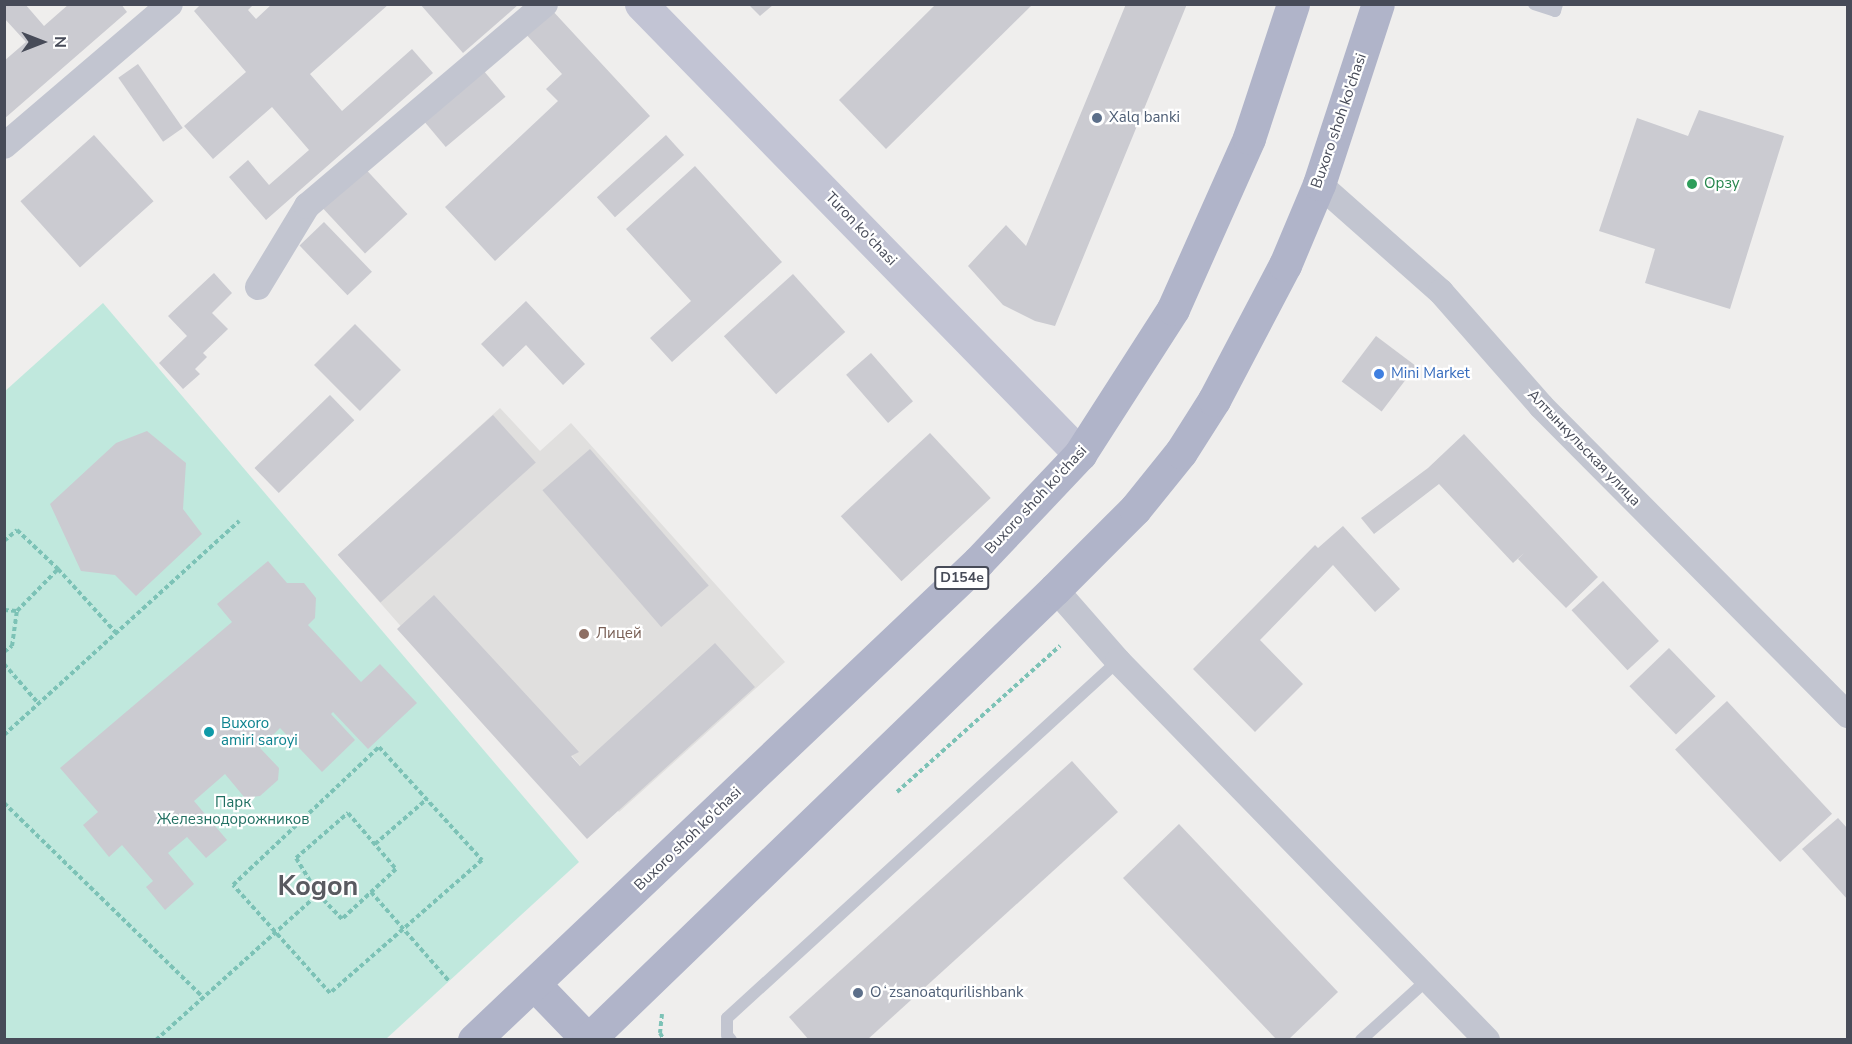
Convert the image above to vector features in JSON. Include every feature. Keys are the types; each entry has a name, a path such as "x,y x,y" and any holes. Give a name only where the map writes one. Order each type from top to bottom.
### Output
{"main road":[{"name":"Buxoro shoh ko'chasi","path":"474,1040 978,562 1080,454 1142,363 1187,281 1249,138 1293,4"},
{"name":"Buxoro shoh ko'chasi","path":"588,1039 1055,589 1135,509 1181,452 1244,347 1285,265 1318,184 1378,4"},
{"path":"534,984 588,1039"}],"street":[{"path":"4,146 170,4"},
{"path":"258,287 307,206 545,4"},
{"name":"Turon ko'chasi","path":"641,4 1080,454"},
{"name":"Алтынкульская улица","path":"1318,184 1441,292 1541,406 1848,715"},
{"path":"1055,589 1118,661 1487,1040"}],"lane":[{"path":"1534,4 1555,11 1557,4"},
{"path":"731,1040 728,1035 728,1018 1118,661"},
{"path":"1360,1040 1427,980"}],"path":[{"path":"4,735 239,521"},
{"path":"4,541 17,530 58,569 116,633"},
{"path":"4,652 12,645 17,611 58,569"},
{"path":"4,610 17,611"},
{"path":"4,664 38,703"},
{"path":"379,747 427,799 482,860 330,993 233,885 379,747"},
{"path":"375,844 427,799"},
{"path":"4,803 202,996"},
{"path":"348,813 396,869 371,892 342,919 318,894 296,858 348,813"},
{"path":"371,892 449,981"},
{"path":"156,1040 202,996 318,894"}],"shaded area":[{"name":"Лицей","path":"500,408 540,451 571,423 785,662 619,812 572,756 540,784 338,555"}],"green space":[{"name":"Парк Железнодорожников","path":"103,303 579,862 386,1039 5,1039 4,392"}],"building":[{"path":"4,4 25,4 44,26 69,4 121,4 127,12 4,119 4,61 26,42 4,18"},
{"path":"201,4 254,4 248,10 256,19 272,4 389,4 310,74 342,111 412,49 433,73 266,220 229,177 248,160 269,185 309,150 272,107 213,159 184,126 246,72 194,11"},
{"path":"420,4 519,4 463,53"},
{"path":"936,4 1033,4 886,149 839,100"},
{"path":"1126,4 1187,4 1055,326 1035,321 1003,305 968,266 1006,225 1026,246"},
{"path":"749,5 773,5 760,16"},
{"path":"550,8 650,116 495,261 445,207 558,101 546,89 562,74 524,32"},
{"path":"138,64 183,128 163,142 118,78"},
{"path":"483,70 505,97 446,147 423,120"},
{"name":"Орзу","path":"1699,110 1784,136 1730,309 1645,283 1655,249 1599,231 1637,118 1688,136"},
{"path":"94,135 154,201 80,267 20,201"},
{"path":"666,135 684,155 615,217 597,197"},
{"path":"359,162 407,214 365,253 317,202"},
{"path":"695,166 782,262 672,362 650,338 691,301 626,229"},
{"path":"324,222 372,272 347,295 300,246"},
{"path":"214,273 232,293 212,313 228,329 203,353 207,357 195,369 200,374 183,389 159,363 187,336 168,316"},
{"path":"793,274 845,332 776,394 724,336"},
{"path":"526,301 585,364 563,385 526,345 503,367 481,344"},
{"path":"355,324 401,370 360,411 314,365"},
{"name":"Mini Market","path":"1376,336 1416,366 1382,412 1342,382"},
{"path":"871,353 913,401 888,423 846,375"},
{"path":"330,395 354,420 279,493 254,468"},
{"path":"493,415 536,463 381,602 338,555"},
{"path":"147,431 186,463 183,509 202,534 136,596 115,575 81,571 50,504 116,443"},
{"path":"930,433 991,498 901,581 841,516"},
{"path":"1464,434 1598,577 1566,608 1518,559 1524,553 1513,563 1439,484 1374,534 1361,518 1428,468"},
{"path":"590,449 709,586 661,627 542,490"},
{"path":"1343,526 1400,589 1375,612 1333,565 1260,640 1303,684 1255,732 1193,669 1315,545 1318,548"},
{"path":"268,561 287,583 304,583 316,598 315,618 308,625 361,682 380,664 417,703 368,749 333,712 331,714 355,740 322,772 280,728 260,748 279,768 278,780 260,796 245,798 225,774 194,801 227,840 206,858 187,837 168,853 194,884 165,910 146,887 153,881 122,845 109,857 83,825 98,812 60,768 232,622 217,604"},
{"path":"1603,581 1659,641 1627,670 1572,610"},
{"path":"434,595 579,752 571,756 580,766 715,643 755,687 587,839 397,629"},
{"path":"1669,648 1716,696 1676,734 1629,686"},
{"path":"1727,701 1832,814 1780,862 1675,749"},
{"path":"1072,761 1118,812 867,1040 809,1040 789,1017"},
{"path":"1838,818 1848,829 1848,900 1802,849"},
{"path":"1179,824 1338,992 1288,1040 1277,1040 1123,878"}],"place":[{"name":"Xalq banki","path":"1097,118"},
{"name":"Орзу","path":"1692,184"},
{"name":"Mini Market","path":"1379,374"},
{"name":"Лицей","path":"584,634"},
{"name":"Buxoro amiri saroyi","path":"209,732"},
{"name":"Oʻzsanoatqurilishbank","path":"858,993"}],"district":[{"name":"Kogon","path":"318,887"}]}
